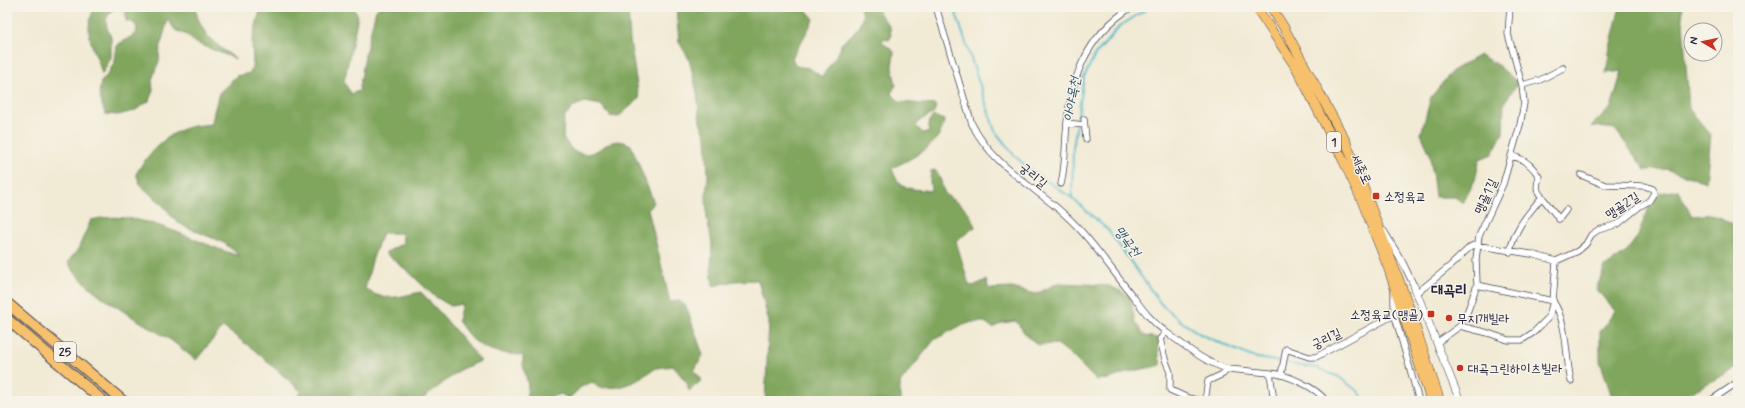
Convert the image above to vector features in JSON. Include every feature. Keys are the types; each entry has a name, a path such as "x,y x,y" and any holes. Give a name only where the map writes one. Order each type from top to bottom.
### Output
{"highway":[{"name":"25","path":"7,303 123,401"},
{"name":"25","path":"7,319 103,401"}],"main road":[{"name":"세종로","path":"1256,7 1297,69 1362,201 1394,286 1431,401"},
{"name":"세종로","path":"1271,7 1283,26 1346,142 1405,296 1440,401"}],"street":[{"name":"궁리길","path":"936,7 972,124 977,135 989,150 1018,178 1082,231 1158,326 1196,353 1219,366 1228,369 1281,375 1313,390 1326,401"},
{"path":"1061,184 1065,168 1067,123 1077,74 1087,52 1101,32 1115,18 1132,7"},
{"name":"맹골1길","path":"1460,326 1477,285 1476,259 1479,246 1479,236 1503,184 1512,156 1524,103 1522,85 1508,34 1510,7"},
{"path":"1522,85 1540,80 1563,68"},
{"path":"1067,123 1084,122 1086,139"},
{"path":"1512,156 1521,158 1535,170 1539,177 1536,187 1538,192 1559,219 1566,210"},
{"name":"맹골2길","path":"1556,261 1578,251 1586,244 1591,235 1598,230 1618,224 1640,206 1649,201 1654,193 1653,189 1645,186 1605,185 1581,175"},
{"path":"1510,252 1512,240 1521,223 1542,197"},
{"path":"1376,218 1403,263 1416,290 1438,342 1460,401"},
{"path":"1416,290 1444,272 1474,245 1510,252 1531,254 1556,261 1553,301 1549,317 1534,332 1522,340 1508,340 1460,326 1438,342"},
{"path":"1477,285 1553,301 1561,315 1567,365 1571,381"},
{"path":"1394,286 1394,315 1419,401"},
{"name":"궁리길","path":"1281,375 1286,349 1309,357 1316,357 1394,315"},
{"path":"1166,332 1160,339 1170,372 1170,390 1188,398 1201,401"},
{"path":"1205,401 1208,381 1223,374 1228,369"},
{"path":"1270,373 1274,401"},
{"path":"1710,401 1738,382"}],"green space":[{"path":"95,7 195,7 205,32 215,43 236,59 194,42 187,35 175,30 168,19 160,47 159,61 152,80 153,90 149,101 134,111 118,115 105,114 99,94 101,82 108,74 115,61 117,45 134,35 137,30 136,25 130,21 126,21 126,13 123,10 115,9 111,11 106,20 107,28 111,37 111,58 102,74 89,33 89,25"},
{"path":"261,7 353,7 358,16 344,82 351,94 359,91 365,55 376,10 379,7 628,7 630,40 639,99 618,117 610,116 601,105 585,102 574,106 564,118 563,138 573,151 584,154 592,153 612,142 617,141 631,145 654,203 648,209 670,302 679,301 686,306 703,355 694,371 702,380 689,391 687,383 673,366 656,368 636,381 620,387 599,388 592,382 581,387 569,399 561,394 536,401 526,401 528,385 523,365 523,355 493,351 478,343 464,330 458,320 462,304 451,306 434,296 410,273 385,253 403,243 402,233 382,233 372,261 365,289 379,296 385,297 398,297 421,292 481,361 461,369 420,401 292,401 302,392 253,349 223,327 196,360 172,341 130,316 86,284 75,273 68,262 78,249 91,220 110,217 129,218 148,222 240,256 224,243 184,226 175,220 162,204 141,186 136,174 153,151 167,138 193,126 212,124 219,93 236,76 250,73 253,64 252,41"},
{"path":"676,7 808,7 807,11 814,19 792,58 796,66 809,68 822,77 840,50 841,44 858,28 861,23 862,12 860,7 875,7 890,27 891,37 889,40 882,38 882,41 894,52 892,67 896,85 891,93 900,102 936,105 934,113 919,121 916,126 923,133 929,131 929,124 932,117 934,116 944,120 942,129 938,136 925,150 892,168 895,176 902,185 911,189 931,191 931,171 935,170 948,197 960,204 968,213 975,227 956,241 969,285 973,286 986,280 989,289 1012,288 1036,294 1058,283 1109,286 1121,291 1130,297 1135,322 1145,336 1158,338 1161,365 1129,372 1109,379 1096,380 1069,353 1057,344 1038,345 1026,335 1016,321 1002,323 993,328 985,322 972,322 958,327 934,340 900,383 900,401 765,401 769,322 758,280 734,281 713,286 711,268 712,243 707,219 706,197 708,177 706,136 700,122 697,92 689,59 679,42"},
{"path":"1620,7 1682,7 1683,62 1686,62 1689,109 1711,135 1706,182 1666,169 1645,170 1615,129 1591,126 1611,108 1622,71 1606,73 1610,47"},
{"path":"1480,55 1499,66 1518,83 1504,103 1503,133 1492,154 1480,159 1475,180 1463,203 1455,197 1435,197 1430,154 1421,134 1431,97 1453,70"},
{"path":"1678,190 1692,216 1711,214 1738,227 1738,367 1675,401 1608,401 1612,397 1600,361 1600,332 1615,311 1596,289 1605,267 1625,253 1638,236 1650,204 1660,193"}],"waterway":[{"name":"맹곡천","path":"954,7 995,131 1013,154 1028,168 1072,198 1108,230 1161,304 1182,322 1200,334 1252,357 1316,368 1339,377 1359,392 1365,401"},
{"name":"아야목천","path":"1072,198 1073,148 1084,77 1095,55 1120,26 1150,7"}],"tunnel":[{"path":"1394,315 1421,302"}],"place":[{"name":"소정육교","path":"1376,196"},
{"name":"소정육교(맹골)","path":"1431,314"},
{"name":"무지개빌라","path":"1449,318"},
{"name":"대곡그린하이츠빌라","path":"1460,368"}],"district":[{"name":"대곡리","path":"1449,290"}]}
